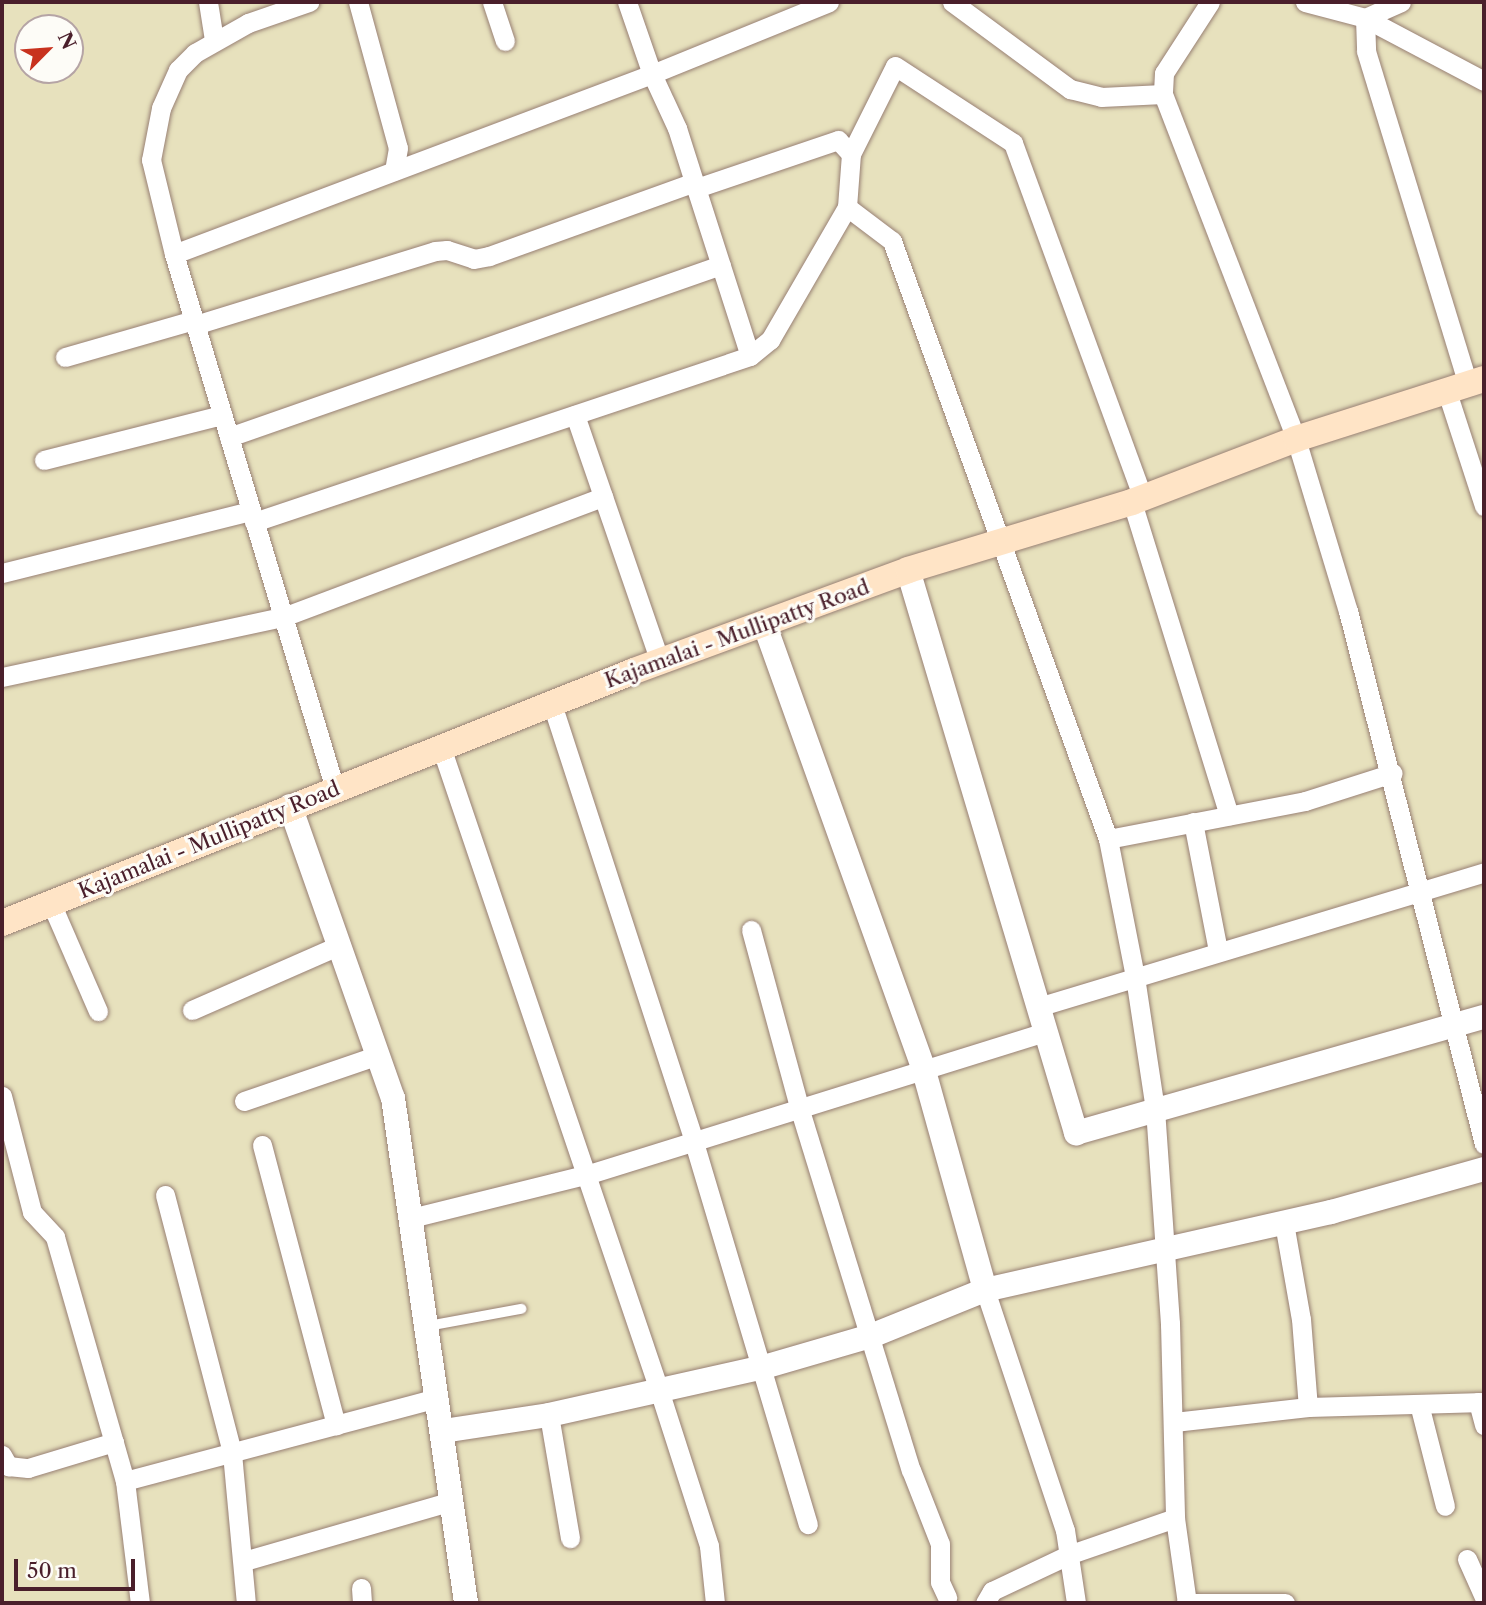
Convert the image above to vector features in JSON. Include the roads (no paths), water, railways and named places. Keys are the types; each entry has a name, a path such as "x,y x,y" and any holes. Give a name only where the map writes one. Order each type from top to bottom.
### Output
{"main road":[{"name":"Kajamalai - Mullipatty Road","path":"2,923 441,747 908,570 1138,500 1296,439 1466,385"}],"street":[{"path":"208,2 214,41"},
{"path":"309,2 278,10 214,41 178,70 161,108 151,160 174,254 335,789"},
{"path":"358,2 398,148 394,171"},
{"path":"492,2 505,41"},
{"path":"627,2 652,74 677,128 750,356"},
{"path":"174,254 652,74 779,11 829,2"},
{"path":"952,2 1070,89 1101,97 1163,94"},
{"path":"1210,2 1164,73 1163,94 1296,439 1393,773 1452,1026 1484,1144"},
{"path":"1305,2 1365,18 1484,81"},
{"path":"1365,18 1401,2"},
{"path":"1365,18 1366,51 1466,385 1484,506"},
{"path":"2,573 253,516 575,415 750,356 769,340 847,207 851,154 895,66 1013,143 1138,500 1228,816"},
{"path":"65,357 195,322 435,251 447,250 474,259 489,256 695,185 838,140 851,154"},
{"path":"847,207 892,241 1108,839 1135,977 1154,1109 1161,1252 1174,1422 1175,1518 1186,1603 1285,1603"},
{"path":"229,437 721,265"},
{"path":"44,460 222,415"},
{"path":"575,415 660,662"},
{"path":"2,677 283,617 603,497"},
{"path":"908,570 1076,1133 1484,1017"},
{"path":"764,623 924,1071 985,1290 1065,1530 1076,1603"},
{"path":"552,704 693,1139 764,1367 808,1524"},
{"path":"441,747 589,1174 659,1390 711,1554 715,1603"},
{"path":"1108,839 1304,801 1393,773"},
{"path":"290,806 393,1098 466,1603"},
{"path":"1193,822 1218,951"},
{"path":"1038,1007 1420,889 1484,872"},
{"path":"51,903 98,1010"},
{"path":"751,930 799,1107 911,1471 940,1544 940,1582 947,1597"},
{"path":"191,1010 340,945"},
{"path":"411,1218 589,1174 693,1139 1046,1032"},
{"path":"244,1101 378,1055"},
{"path":"2,1096 32,1212 55,1237 125,1481 140,1603"},
{"path":"262,1145 336,1425"},
{"path":"443,1431 549,1415 764,1367 871,1336 985,1290 1284,1223 1484,1169"},
{"path":"165,1195 232,1453 247,1603"},
{"path":"1284,1223 1301,1319 1308,1407"},
{"path":"125,1481 438,1398"},
{"path":"1174,1422 1308,1407 1481,1402 1484,1425"},
{"path":"1419,1404 1445,1506"},
{"path":"549,1415 570,1538"},
{"path":"2,1455 8,1465 28,1468 114,1442"},
{"path":"244,1561 452,1501"},
{"path":"985,1603 992,1591 1068,1555 1175,1518"},
{"path":"1467,1559 1484,1597"}],"lane":[{"path":"427,1326 521,1310"}]}
